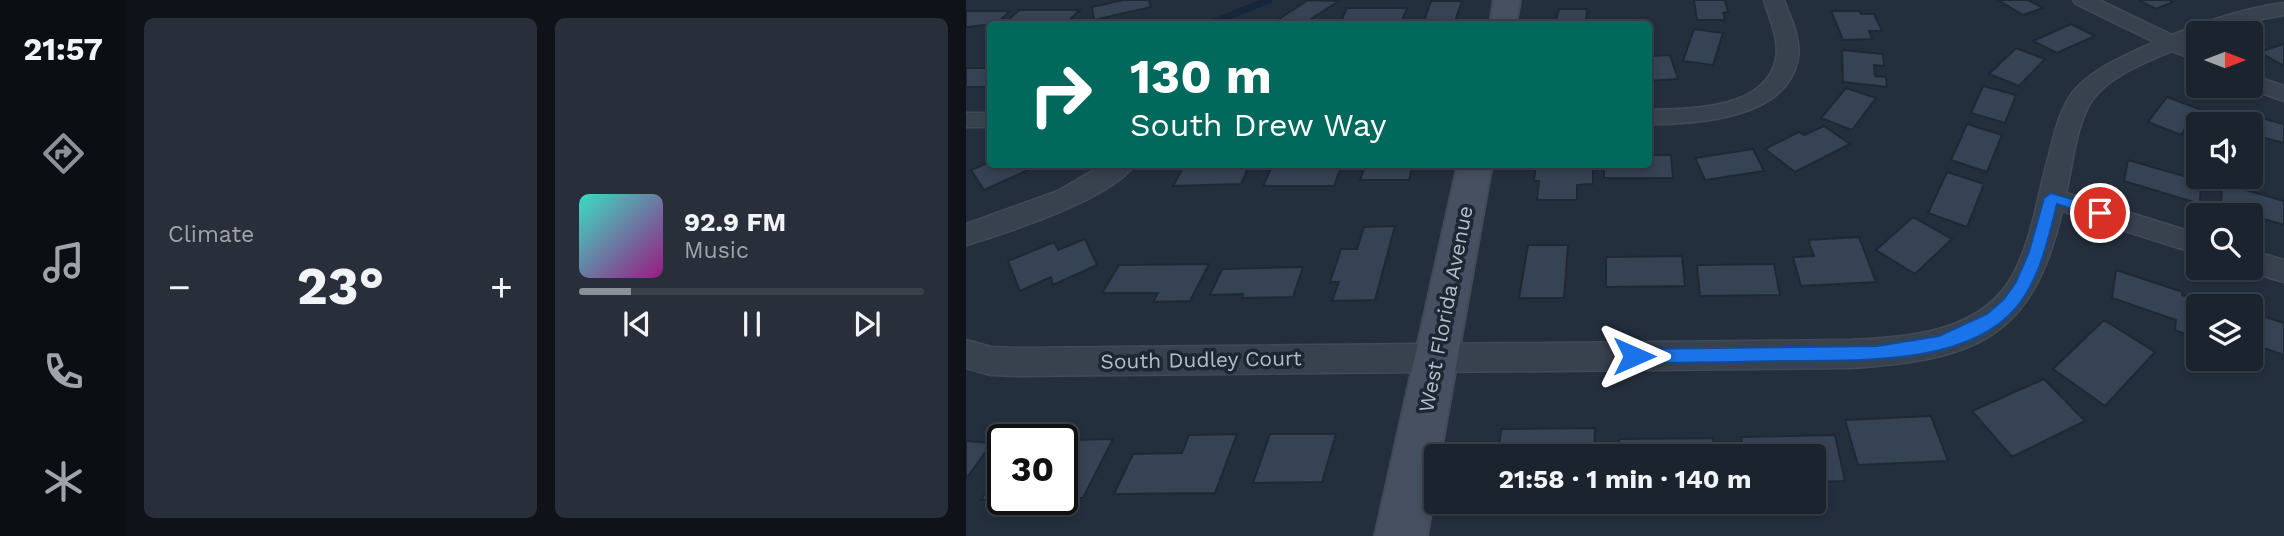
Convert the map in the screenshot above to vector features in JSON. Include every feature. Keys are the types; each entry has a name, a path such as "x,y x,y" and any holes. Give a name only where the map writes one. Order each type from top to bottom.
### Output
{"street":[{"path":"1504,21 1507,0"},
{"path":"1652,117 1721,111 1750,101 1772,85 1785,67 1787,53 1774,0"},
{"path":"2083,0 2186,50"},
{"name":"South Dudley Court","path":"2229,21 2284,9"},
{"name":"South Dudley Court","path":"966,354 990,361 1018,362 1850,354 1897,351 1940,343 1982,325 2010,304 2023,284 2036,252 2075,110 2082,96 2113,71 2186,50"},
{"path":"2263,86 2284,94"},
{"path":"966,120 987,120"},
{"path":"966,235 1063,198 1098,181 1116,168"},
{"name":"West Florida Avenue","path":"1401,536 1474,168"},
{"path":"2051,198 2186,240"},
{"path":"2263,265 2284,271"}],"building":[{"path":"1123,0 1149,0 1151,7 1094,20 1092,7"},
{"path":"1308,0 1339,1 1308,21 1276,21"},
{"path":"1694,0 1725,0 1728,12 1723,13 1725,20 1697,20"},
{"path":"1998,0 2028,0 2043,8 2023,15"},
{"path":"2138,0 2169,0 2173,2 2156,9"},
{"path":"1431,1 1462,1 1455,21 1424,21"},
{"path":"1347,8 1407,8 1402,21 1341,21"},
{"path":"1559,9 1587,9 1586,21 1556,21"},
{"path":"1019,10 1080,10 1068,21 1007,21"},
{"path":"966,11 1010,11 999,21 987,21 987,25 966,27"},
{"path":"1831,11 1874,14 1882,31 1869,31 1872,39 1843,40"},
{"path":"2071,24 2095,36 2057,53 2033,41"},
{"path":"1694,29 1723,33 1713,65 1683,61"},
{"path":"2284,44 2284,66 2263,54 2263,51"},
{"path":"2016,48 2045,59 2019,86 1989,74"},
{"path":"1842,50 1883,54 1884,66 1874,65 1875,76 1886,77 1887,87 1843,82"},
{"path":"1670,55 1678,79 1652,81 1652,56"},
{"path":"966,68 987,68 987,87 966,87"},
{"path":"1983,86 2016,95 2005,123 1971,113"},
{"path":"1846,88 1876,98 1852,130 1821,118"},
{"path":"2167,97 2199,109 2197,112 2186,112 2186,128 2181,135 2148,122"},
{"path":"2263,119 2284,124 2284,143 2263,137"},
{"path":"1967,124 2002,135 1987,172 1951,160"},
{"path":"1824,126 1850,144 1795,172 1765,149 1799,132 1804,135"},
{"path":"1753,149 1764,171 1705,180 1695,158"},
{"path":"1652,155 1671,155 1673,178 1604,178 1604,168 1652,168"},
{"path":"2128,160 2186,177 2186,189 2201,189 2200,203 2197,203 2124,181"},
{"path":"987,163 987,168 1033,168 984,190 971,170"},
{"path":"1183,168 1248,168 1241,184 1173,186"},
{"path":"1271,168 1341,168 1334,186 1263,186"},
{"path":"1364,168 1412,168 1409,180 1360,180"},
{"path":"1536,168 1593,168 1593,184 1577,185 1577,200 1537,200 1539,181 1534,181"},
{"path":"1947,172 1984,184 1967,227 1928,213"},
{"path":"2222,189 2243,189 2284,201 2284,225 2263,219 2263,203 2221,203"},
{"path":"1913,217 1952,239 1915,274 1876,250"},
{"path":"1395,226 1375,300 1332,301 1339,282 1330,282 1341,249 1357,249 1364,227"},
{"path":"1859,237 1876,282 1801,286 1793,257 1814,256 1808,240"},
{"path":"1085,239 1097,265 1053,285 1051,277 1020,291 1008,261 1054,242 1058,250"},
{"path":"1528,245 1568,245 1564,298 1519,298"},
{"path":"1682,256 1685,286 1606,287 1606,257"},
{"path":"1209,264 1190,301 1153,302 1158,293 1102,293 1119,265"},
{"path":"1774,264 1780,295 1700,296 1697,265"},
{"path":"1303,267 1293,297 1242,298 1243,294 1210,295 1222,269"},
{"path":"2116,270 2183,292 2182,295 2186,296 2186,334 2175,330 2176,320 2112,298"},
{"path":"2263,316 2284,323 2284,355 2263,348"},
{"path":"2104,320 2155,352 2105,406 2053,369"},
{"path":"2044,379 2085,421 2012,457 1972,411"},
{"path":"1931,416 1948,461 1858,465 1845,420"},
{"path":"1595,428 1594,444 1499,444 1501,429"},
{"path":"1237,434 1215,493 1114,494 1133,454 1182,453 1189,435"},
{"path":"1270,434 1336,434 1322,482 1253,483"},
{"path":"1835,435 1845,481 1826,482 1826,444 1742,444 1741,437"},
{"path":"1713,438 1714,444 1619,444 1619,439"},
{"path":"1113,439 1083,498 1078,498 1078,440"},
{"path":"966,441 987,443 987,450 966,479"}],"waterway":[{"path":"1216,21 1269,0"}],"route":[{"path":"1634,356 1877,353 1940,343 1993,319 2010,304 2023,284 2036,252 2051,198 2100,213"}]}
